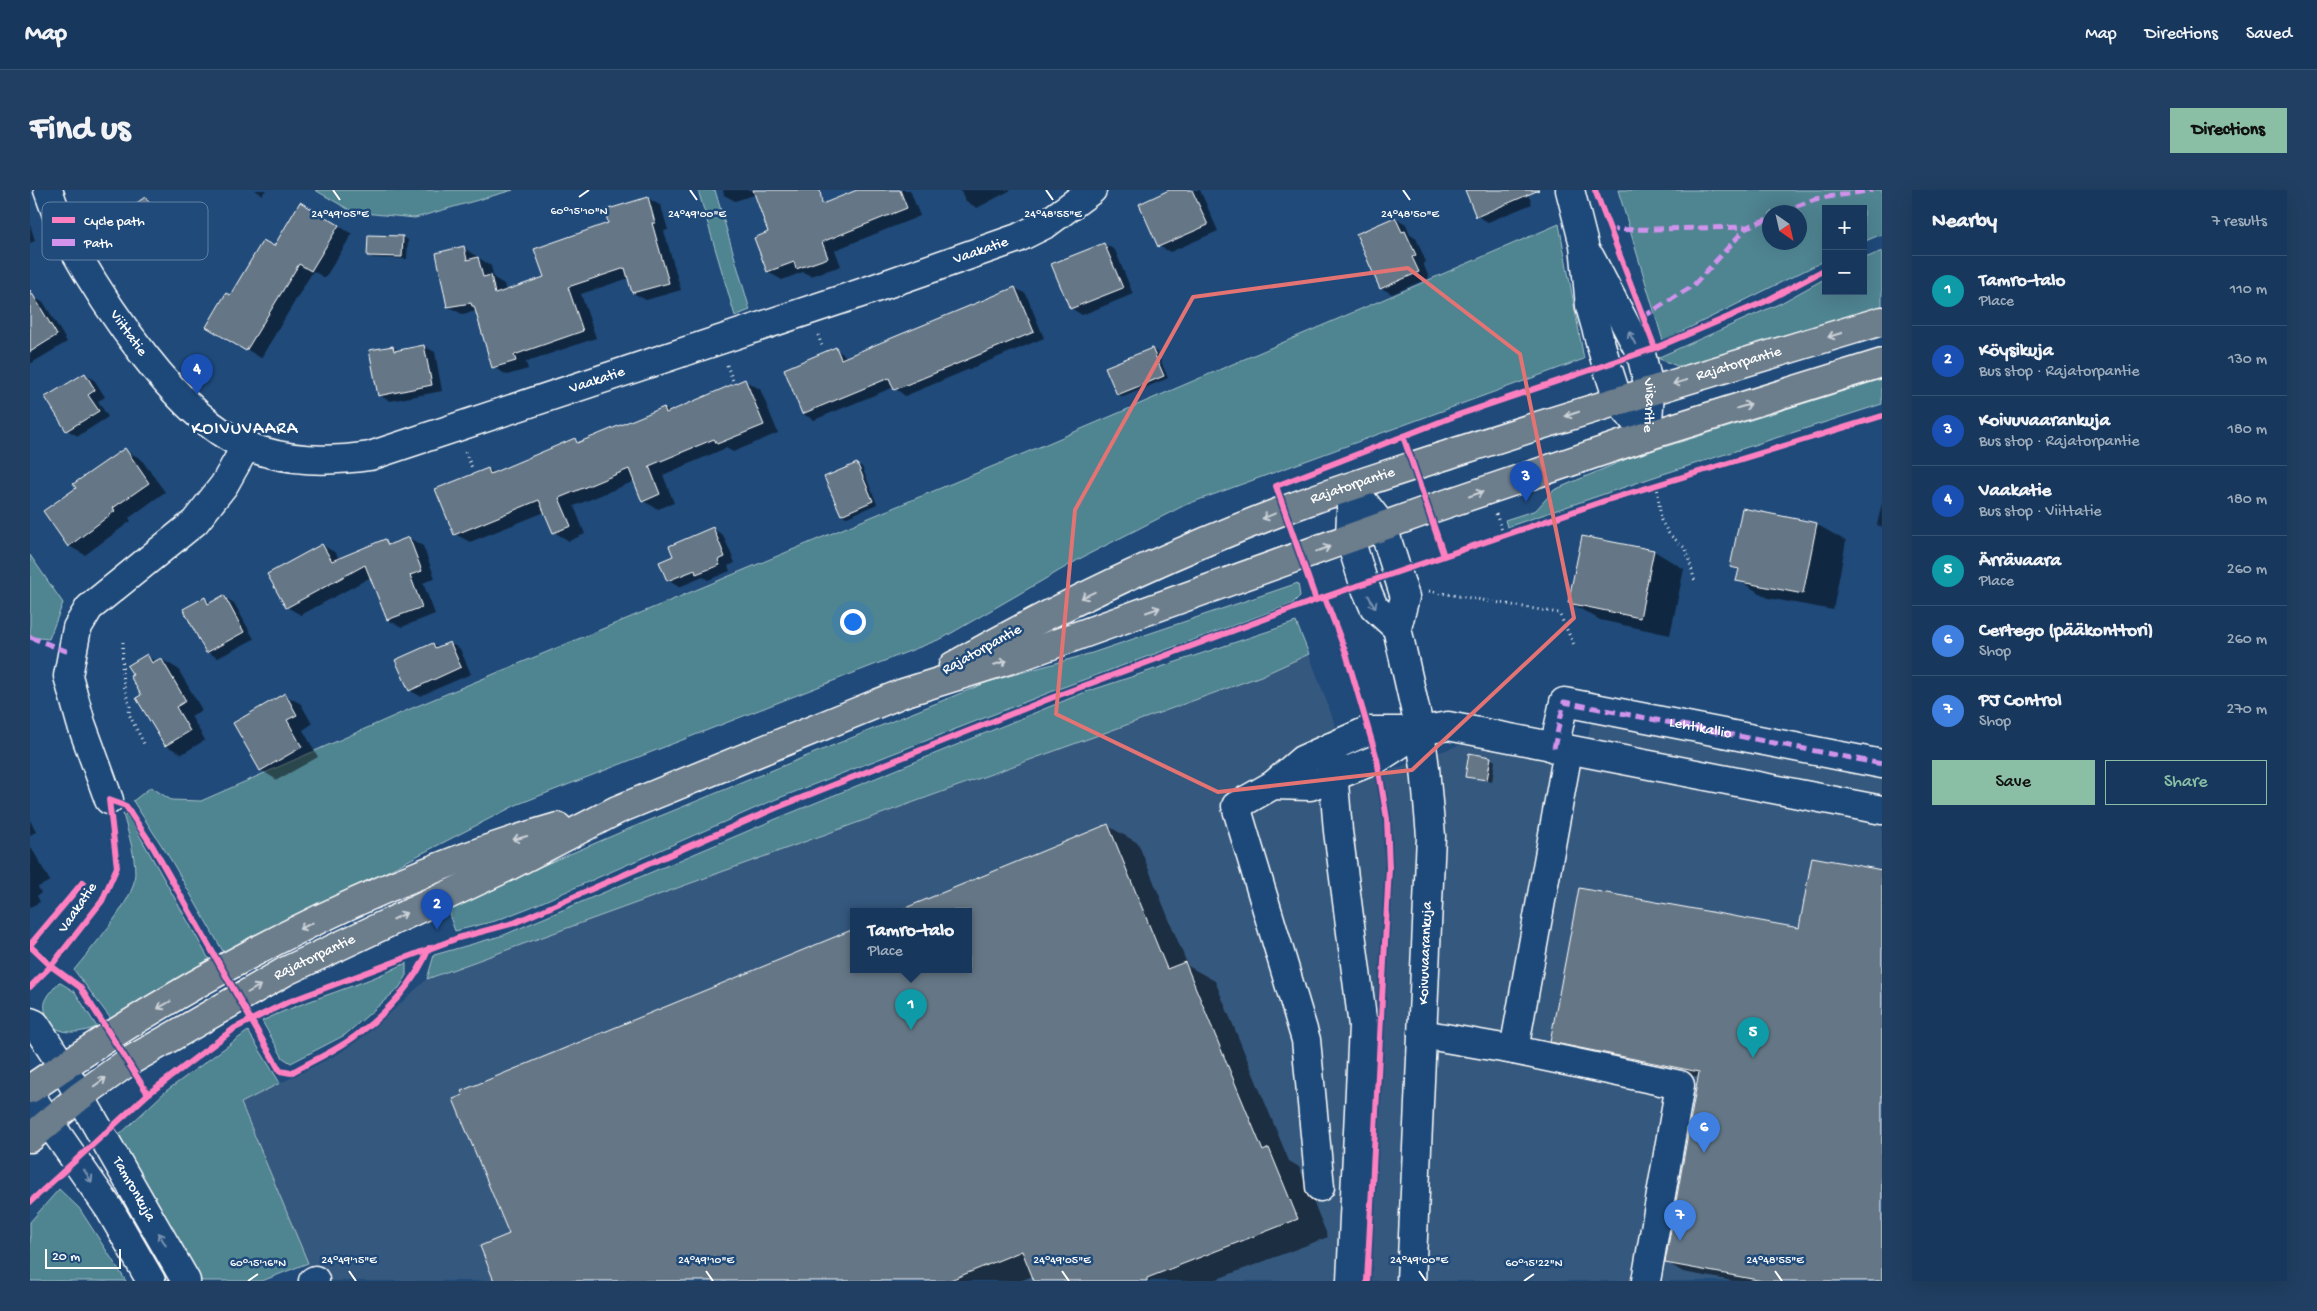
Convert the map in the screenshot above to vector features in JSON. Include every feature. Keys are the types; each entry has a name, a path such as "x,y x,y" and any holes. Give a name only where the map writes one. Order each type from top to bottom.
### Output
{"main road":[{"name":"Rajatorpantie","path":"903,694 1012,633 1163,560 1284,510 1618,400 1882,321"},
{"name":"Rajatorpantie","path":"39,1131 79,1097 128,1062 286,971 505,868 617,810 903,694 1022,656 1383,527 1647,436 1882,363"},
{"name":"Rajatorpantie","path":"30,1089 110,1035 272,942 350,905 504,843 617,810"}],"street":[{"name":"Viittatie","path":"48,190 53,202"},
{"name":"Vaakatie","path":"246,446 281,457 312,461 339,461 370,456 861,293 1018,238 1052,220 1092,190"},
{"name":"Viisaritie","path":"1570,190 1584,245 1590,306 1606,364 1618,400 1647,436"},
{"name":"Viisaritie","path":"1584,245 1641,354 1650,391 1647,436"},
{"name":"Viittatie","path":"80,260 105,300 142,351 184,402 218,430 246,446"},
{"path":"109,800 81,723 68,676 77,628 89,608 195,522 224,485 246,446"},
{"path":"1352,487 1350,539 1364,584 1374,607 1397,628"},
{"name":"Koivuvaarankuja","path":"1352,487 1383,527 1404,597 1397,628 1420,731 1431,836 1412,1281"},
{"name":"Lehtikallio","path":"1561,750 1564,702 1882,764"},
{"path":"1320,1187 1306,1040 1236,806 1274,785 1302,760 1368,731 1420,731 1448,726 1561,750 1882,810"},
{"path":"1274,785 1310,786 1377,760 1420,731"},
{"path":"1331,747 1335,776 1338,831 1363,1026 1351,1281"},
{"path":"1514,1050 1561,750"},
{"name":"Tamronkuja","path":"30,1022 35,1024 63,1067 186,1281"},
{"path":"1422,1034 1514,1050 1680,1085 1646,1281"},
{"name":"Tamronkuja","path":"30,1095 39,1131 77,1160 110,1210 152,1281"}],"path":[{"path":"1648,488 1666,482"},
{"path":"1658,485 1661,520 1669,534 1686,550 1695,582"},
{"path":"1496,513 1504,536"},
{"path":"1496,539 1513,533"},
{"path":"1426,600 1426,591 1559,613 1575,647"},
{"path":"124,642 122,674 130,706 129,714 144,744"}],"highlighted area":[{"path":"1408,268 1520,354 1574,618 1412,770 1218,792 1056,714 1075,510 1193,297"}],"shaded area":[{"path":"1309,654 1357,783 1459,745 1582,766 1591,722 1882,776 1882,1281 315,1281 241,1103 338,1054 368,1033 427,979 1261,676"}],"green space":[{"path":"315,190 513,190 415,218 353,212"},
{"path":"698,190 715,190 750,310 735,316"},
{"path":"1618,190 1882,190 1882,234 1867,240 1867,205 1822,205 1822,262 1663,341"},
{"path":"1559,224 1584,359 1185,505 1083,557 943,638 516,805 225,955 171,860 133,801 151,787 171,800 201,801 410,709 1044,445"},
{"path":"1882,251 1882,311 1691,366 1677,366 1657,358 1781,303 1822,280 1822,295 1867,295 1867,257"},
{"path":"1882,379 1882,404 1657,476 1507,527 1505,520 1536,510 1554,490 1629,458"},
{"path":"30,555 63,603 49,639 30,637"},
{"path":"1298,583 1300,596 1292,604 1061,688 774,800 531,907 495,921 455,931 450,917 451,911 463,902 495,886 626,830 988,682 1092,653"},
{"path":"1296,622 1309,654 1261,676 427,979 434,955 504,935 776,819 1083,693"},
{"path":"123,814 128,815 210,961 111,1019 74,970 99,940 131,892 134,882 135,865"},
{"path":"406,963 406,977 399,988 345,1035 291,1063 283,1058 262,1021 371,979"},
{"path":"59,982 75,992 97,1027 67,1032 54,1027 46,1014 45,1002"},
{"path":"248,1031 280,1083 241,1103 308,1263 262,1281 202,1281 195,1273 117,1137 166,1091"},
{"path":"59,1189 79,1208 126,1281 30,1281 30,1222"}],"building":[{"path":"753,190 820,190 822,204 857,190 900,190 907,208 822,242 828,258 796,269 794,262 767,272 754,238 768,232"},
{"path":"1169,190 1192,190 1208,225 1158,247 1139,204"},
{"path":"1465,190 1539,190 1476,217"},
{"path":"145,197 149,202 138,202"},
{"path":"648,197 655,223 652,223 669,283 632,293 625,268 568,287 583,331 514,355 516,361 492,368 474,306 471,303 447,307 436,253 464,246 467,260 478,257 483,277 491,275 495,294 544,277 534,249 608,223 605,210"},
{"path":"300,202 339,225 311,271 299,264 246,351 206,327 226,293 230,295 263,240 274,246"},
{"path":"1395,217 1402,232 1405,231 1416,255 1412,257 1419,272 1380,289 1356,234"},
{"path":"368,235 403,236 402,257 367,256"},
{"path":"1104,243 1123,288 1070,309 1051,264"},
{"path":"1015,287 1034,332 894,390 889,378 802,414 784,369 836,347 841,359"},
{"path":"30,290 57,335 30,352"},
{"path":"424,345 432,385 378,396 369,350 393,346 394,351"},
{"path":"1152,348 1164,376 1117,395 1105,367"},
{"path":"85,373 95,390 88,395 99,411 66,431 45,397"},
{"path":"745,379 764,425 717,444 714,439 649,466 660,494 642,502 629,469 559,498 571,526 553,533 539,500 454,535 435,489 488,468 490,474 575,438 577,443 664,407 666,413"},
{"path":"125,448 149,483 113,508 115,511 68,547 43,511 76,488 73,484"},
{"path":"857,463 873,501 841,515 824,477"},
{"path":"1742,508 1817,523 1803,594 1736,581 1739,569 1730,567"},
{"path":"713,527 725,557 718,560 720,565 696,574 695,570 667,581 659,562 673,556 669,546"},
{"path":"1582,536 1654,550 1640,618 1568,603"},
{"path":"409,537 422,571 410,575 422,607 387,620 365,565 286,608 267,574 322,544 332,561 385,539 388,545"},
{"path":"224,595 244,632 206,653 183,609 205,597 208,604"},
{"path":"450,642 461,667 409,691 395,660 433,643 435,648"},
{"path":"147,654 152,663 161,658 186,701 176,707 190,731 165,746 136,698 141,695 130,676 133,675 127,666"},
{"path":"285,693 297,715 287,720 302,747 260,771 233,723"},
{"path":"1469,753 1491,757 1487,780 1465,777"},
{"path":"1108,824 1167,969 1185,962 1263,1151 1269,1148 1298,1219 1147,1278 1147,1281 1034,1281 1022,1251 948,1281 494,1281 480,1246 509,1234 453,1099 463,1095 461,1091 850,931 850,973 972,973 972,908 905,908"},
{"path":"1812,857 1882,870 1882,1281 1763,1281 1665,1263 1699,1072 1550,1042 1579,888 1799,928"}],"marked path":[{"path":"1800,205 1815,199 1873,190"},
{"path":"1643,317 1694,285 1747,227 1762,221"},
{"path":"1608,230 1747,227"},
{"path":"30,637 71,653"},
{"path":"1554,748 1564,702 1882,764"}],"cycle path":[{"path":"1595,190 1655,348 1764,302 1822,271"},
{"path":"1316,600 1276,486 1455,416 1655,348"},
{"path":"30,1202 148,1094 235,1028 288,1002 458,938 514,923 776,808 1051,698 1316,600 1604,501 1882,416"},
{"path":"1403,436 1444,556"},
{"path":"1325,598 1346,653 1377,759 1387,819 1389,868 1367,1281"},
{"path":"30,987 51,966 102,901 117,867 109,800 126,806 153,847 280,1071 291,1073 342,1045 369,1026 400,996 417,972 429,948"},
{"path":"30,945 83,882"},
{"path":"30,946 51,966 80,987 148,1094"}],"place":[{"name":"Vaakatie","path":"197,395"},
{"name":"Koivuvaarankuja","path":"1526,502"},
{"name":"Köysikuja","path":"437,930"},
{"name":"Tamro-talo","path":"911,1030"},
{"name":"Ärrävaara","path":"1753,1058"},
{"name":"Certego (pääkonttori)","path":"1704,1153"},
{"name":"PJ Control","path":"1680,1241"}],"district":[{"name":"KOIVUVAARA","path":"245,429"}]}
